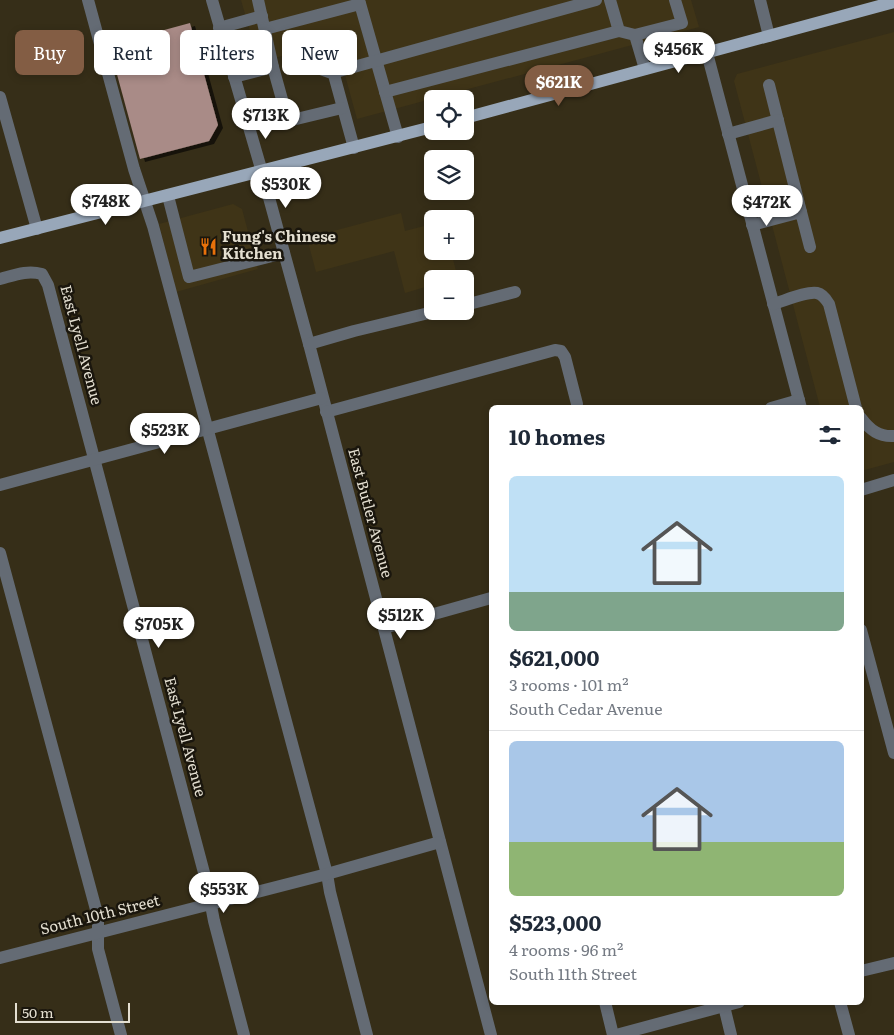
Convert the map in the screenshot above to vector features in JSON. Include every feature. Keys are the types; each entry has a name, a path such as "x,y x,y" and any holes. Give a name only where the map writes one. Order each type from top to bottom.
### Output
{"main road":[{"path":"474,116 894,2"},
{"path":"0,238 424,129"}],"street":[{"path":"88,0 208,430 327,874 367,1035"},
{"name":"East Butler Avenue","path":"212,0 284,253 491,1035"},
{"path":"258,0 288,120 342,108"},
{"path":"357,66 596,0"},
{"path":"610,0 619,31"},
{"path":"385,92 619,31 635,35 682,23 675,0"},
{"path":"760,0 770,36"},
{"path":"265,29 360,2 398,136"},
{"path":"220,28 262,16"},
{"path":"635,35 645,69"},
{"path":"707,53 800,404"},
{"path":"234,77 273,66"},
{"path":"333,75 354,148"},
{"path":"769,85 810,247"},
{"path":"0,97 36,229"},
{"path":"245,115 284,105"},
{"path":"728,134 778,120"},
{"path":"168,196 189,277 284,253"},
{"path":"752,225 801,212"},
{"name":"East Lyell Avenue","path":"0,279 26,272 42,274 48,285 207,884 244,1035"},
{"path":"474,303 515,292"},
{"path":"774,304 811,293 820,294 826,299 829,304 855,405"},
{"path":"308,344 424,314"},
{"path":"326,412 555,350 561,351 565,357 577,404"},
{"path":"0,485 322,398"},
{"path":"864,422 878,434 894,436"},
{"path":"864,489 894,480"},
{"path":"0,553 98,917 98,948 121,1035"},
{"path":"384,628 489,599"},
{"path":"864,641 894,753"},
{"name":"South 10th Street","path":"0,958 327,874 440,842"},
{"path":"864,970 894,962"},
{"path":"606,1005 615,1035 720,1005"},
{"path":"723,1005 731,1035"},
{"path":"841,1005 848,1035"}],"shaded area":[{"path":"241,0 691,0 699,27 465,90 424,90 424,101 357,119 345,75 357,75 357,30 282,30 282,56 272,59 272,30 250,30"},
{"path":"894,32 894,462 864,470 864,405 819,405 734,81 737,74"},
{"name":"Fung's Chinese Kitchen","path":"233,204 242,209 258,269 176,292 159,224"},
{"path":"401,213 405,231 424,226 424,260 453,260 456,270 424,270 424,287 405,293 394,251 316,272 307,238"}],"building":[{"path":"190,23 192,30 180,30 180,75 204,75 218,125 209,141 140,159 117,75 170,75 170,30 164,30"}],"place":[{"name":"Fung's Chinese Kitchen","path":"208,246"}]}
